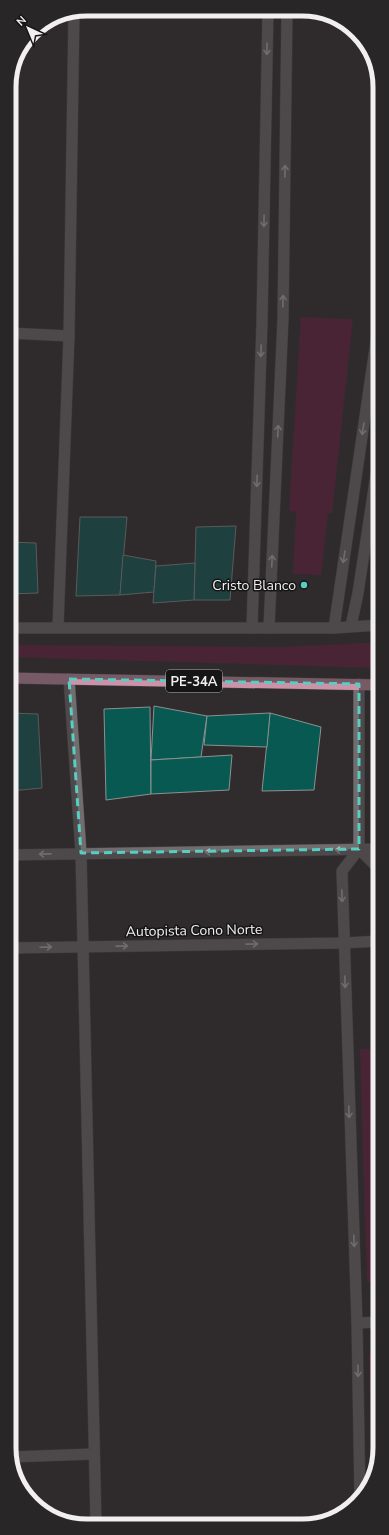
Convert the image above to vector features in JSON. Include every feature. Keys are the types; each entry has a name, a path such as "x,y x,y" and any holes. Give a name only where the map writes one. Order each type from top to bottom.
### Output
{"highway":[{"name":"PE-34A","path":"16,678 373,685"}],"street":[{"path":"252,628 262,322 268,16"},
{"path":"269,628 283,319 287,16"},
{"path":"58,627 69,336 74,17"},
{"path":"16,333 69,336"},
{"path":"334,628 373,362"},
{"path":"351,626 358,593 373,494"},
{"path":"16,628 334,628 373,625"},
{"path":"69,679 81,854 96,1519"},
{"path":"359,684 359,849 342,870 357,1323 360,1489"},
{"path":"359,849 373,863"},
{"path":"16,855 373,849"},
{"name":"Autopista Cono Norte","path":"16,948 373,941"},
{"path":"357,1323 373,1322"},
{"path":"17,1457 94,1454"}],"highlighted area":[{"path":"69,679 359,684 359,849 81,853"}],"shaded area":[{"path":"301,317 353,319 332,513 328,513 321,575 293,574 296,512 289,511"},
{"path":"373,643 373,668 16,657 16,645 279,647"},
{"path":"360,1049 373,1049 373,1282 367,1282"},
{"path":"369,1354 373,1354 372,1463"}],"building":[{"path":"80,517 127,517 120,595 76,596"},
{"path":"236,526 230,600 194,600 196,527"},
{"path":"16,542 36,543 38,593 16,594"},
{"path":"123,555 156,561 154,592 120,595"},
{"path":"195,563 194,600 153,603 156,566"},
{"path":"154,706 207,716 201,757 151,760"},
{"path":"150,707 151,794 106,800 104,709"},
{"path":"16,713 38,714 42,788 16,790"},
{"path":"270,713 321,727 314,790 262,791"},
{"path":"270,713 267,747 204,745 207,716"},
{"path":"232,755 229,790 151,794 151,760"}],"place":[{"name":"Cristo Blanco","path":"304,585"}]}
